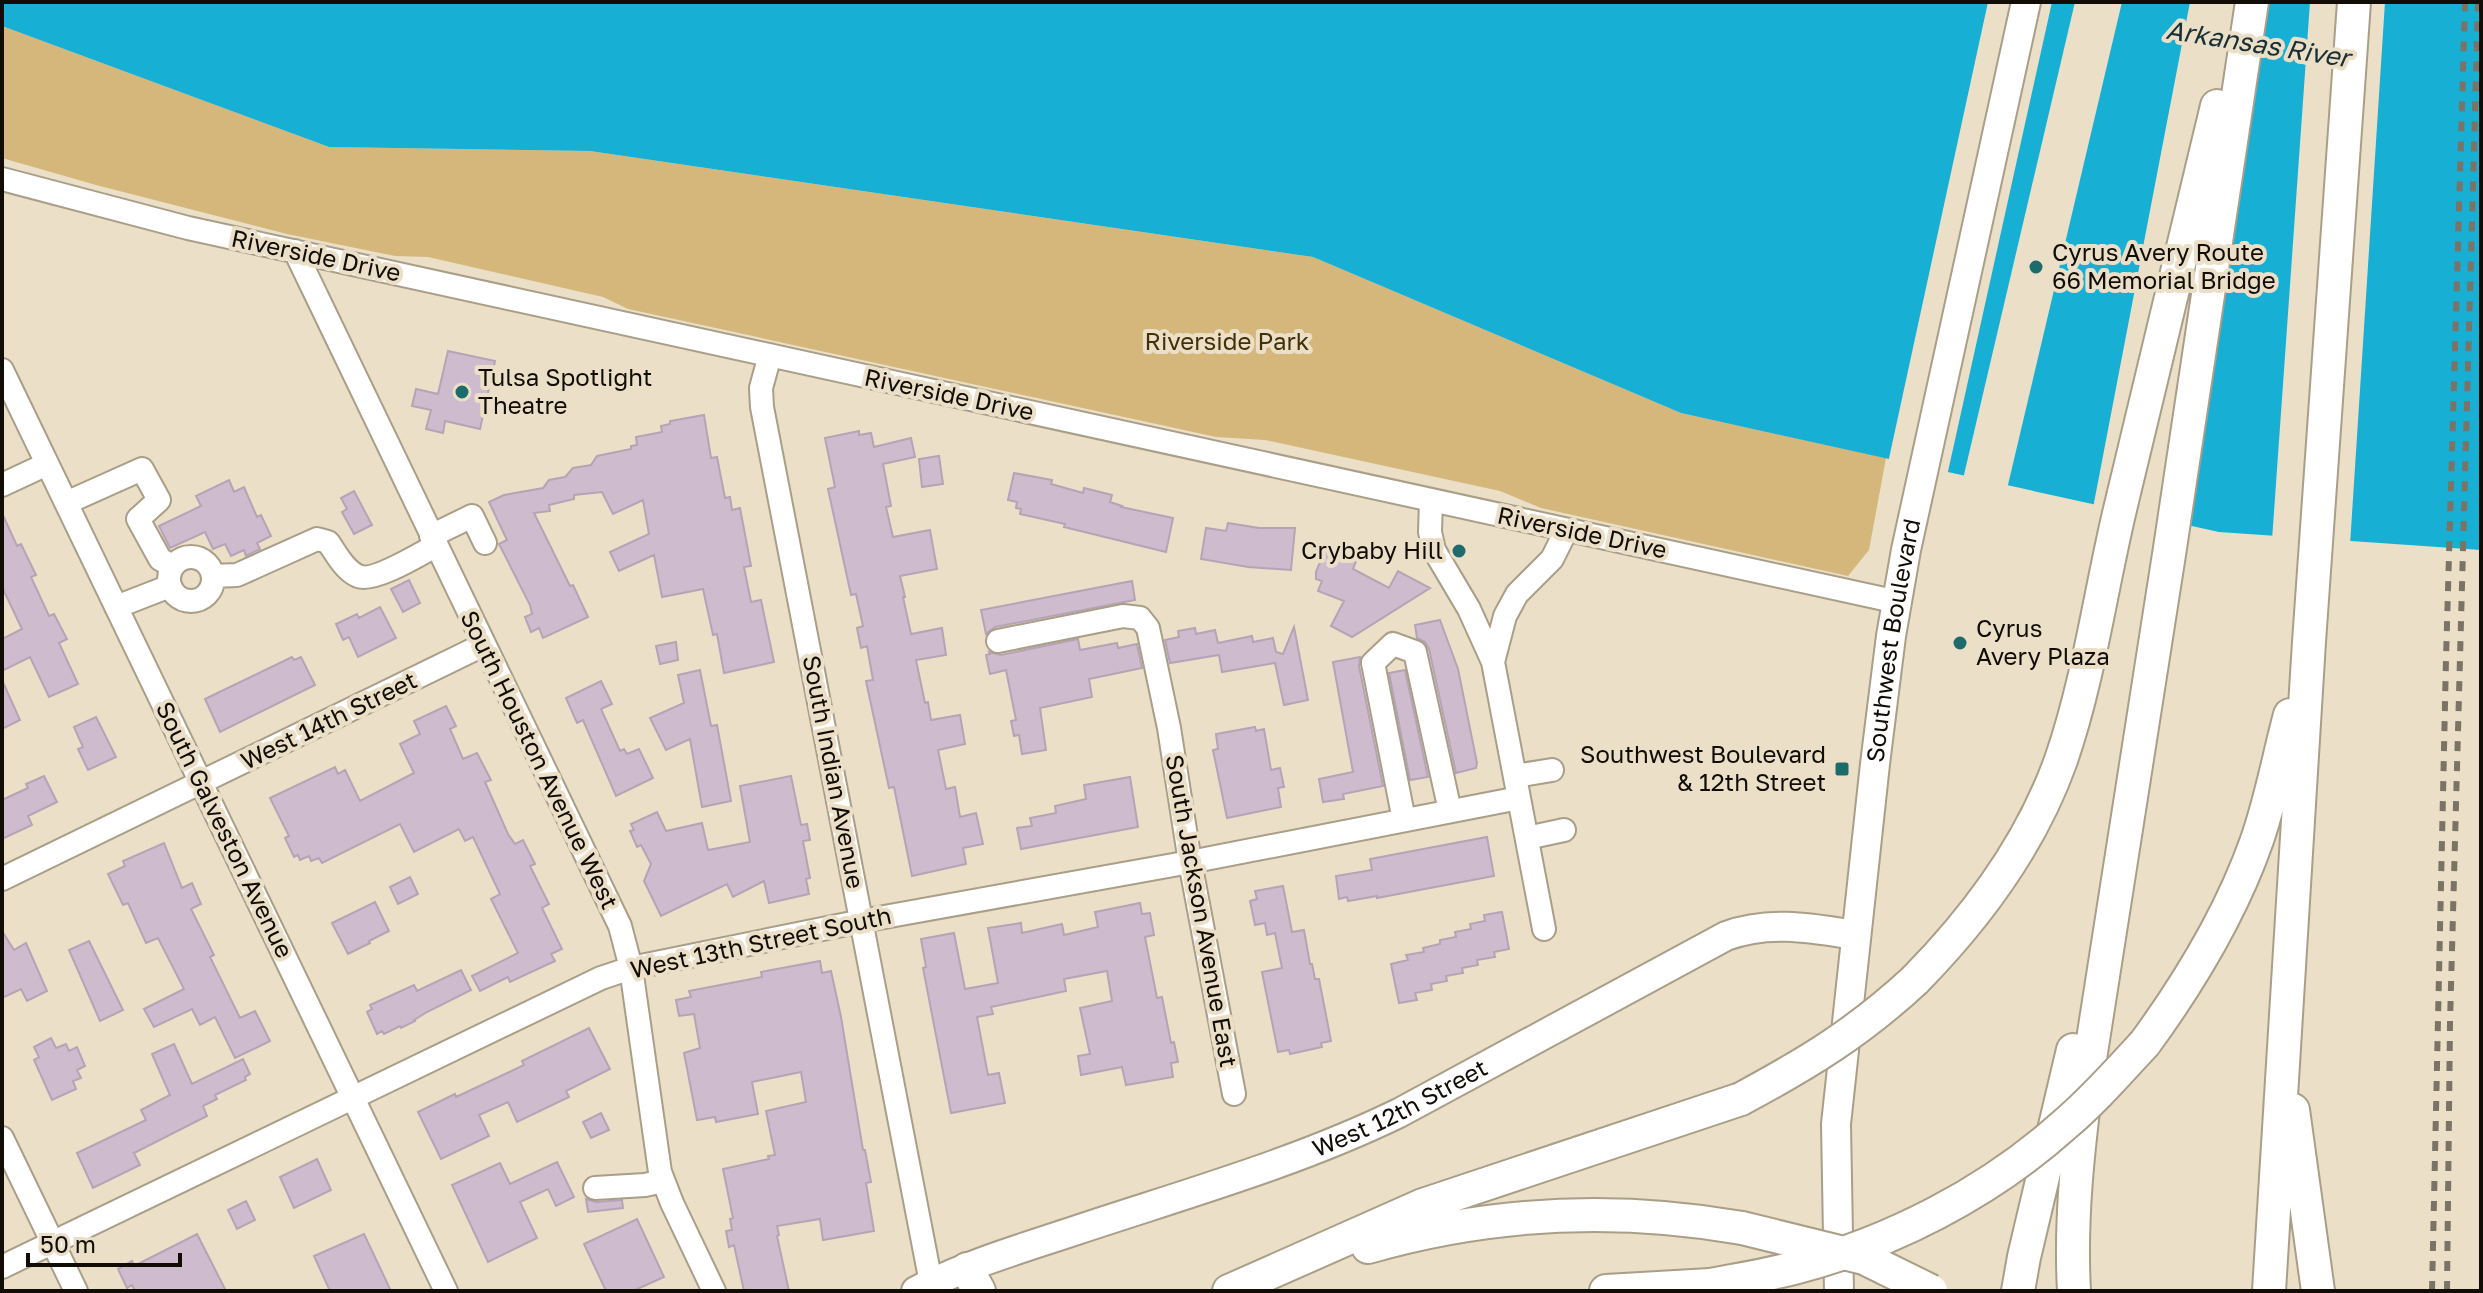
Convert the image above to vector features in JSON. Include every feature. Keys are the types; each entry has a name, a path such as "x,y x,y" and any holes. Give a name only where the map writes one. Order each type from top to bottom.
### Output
{"highway":[{"path":"1237,1287 1423,1205 1741,1099 1819,1057 1882,1012 1946,949 1976,912 2010,863 2037,814 2061,760 2082,684 2112,540 2243,2"},
{"path":"2074,1291 2072,1256 2076,1165 2087,1078 2252,2"},
{"path":"2269,1291 2309,642 2354,2"},
{"path":"1606,1291 1710,1285 1761,1276 1827,1258 1900,1230 1965,1196 2030,1153 2063,1126 2145,1043 2192,976 2227,911 2258,837 2309,642"},
{"path":"2018,1291 2131,801"},
{"path":"2284,1048 2318,1291"},
{"path":"1237,1287 1401,1238 1450,1227 1592,1213 1674,1218 1742,1228 1864,1258 1931,1291"}],"main road":[{"name":"Southwest Boulevard","path":"1839,1291 1836,1124 1855,935 1898,602 1906,550 2026,2"},
{"name":"West 12th Street","path":"924,1287 973,1280 997,1257 1346,1138 1399,1113 1726,936 1745,929 1780,925 1855,935"}],"street":[{"name":"Riverside Drive","path":"2,179 188,228 1898,602"},
{"name":"South Houston Avenue West","path":"295,251 620,926 631,968 663,1181 714,1291"},
{"name":"South Indian Avenue","path":"770,355 761,388 762,407 862,921 924,1287"},
{"name":"South Galveston Avenue","path":"2,370 446,1291"},
{"path":"2,484 47,464"},
{"path":"66,503 142,469 159,500 138,519 171,576 175,595 197,600 210,591 213,576 207,563 193,556 178,560 171,576 116,607"},
{"path":"1431,501 1430,532 1434,550 1469,609 1493,662 1544,929"},
{"path":"213,576 237,575 317,539 328,542 344,565 359,577 372,578 472,516 485,543"},
{"path":"1493,662 1505,616 1517,594 1552,559 1566,531"},
{"name":"South Jackson Avenue East","path":"998,641 1123,616 1140,618 1148,628 1169,728 1190,862 1234,1094"},
{"path":"1404,820 1373,663 1393,644 1415,652 1450,811"},
{"name":"West 14th Street","path":"2,879 483,645"},
{"name":"West 13th Street South","path":"2,1267 601,978 631,968 862,921 1450,811 1517,787 1552,770"},
{"path":"1527,838 1564,830"},
{"path":"2,1138 76,1291"},
{"path":"595,1188 663,1181"}],"green space":[{"name":"Riverside Park","path":"2,26 329,147 590,151 1313,257 1681,413 1886,458 1869,550 1848,576 1541,508 1500,491 1265,440 1216,437 628,309 603,297 428,257 395,256 287,234 96,185 2,158"}],"water":[{"name":"Arkansas River","path":"2,2 2481,2 2481,550 2219,532 1681,413 1313,257 590,151 329,147 2,26"}],"pier":[{"path":"1988,2 2052,2 1947,476 1888,463"},
{"name":"Cyrus Avery Route 66 Memorial Bridge","path":"2075,2 2122,2 2007,489 1963,479"},
{"path":"2190,2 2265,2 2186,529 2093,508"},
{"path":"2310,2 2385,2 2350,545 2272,540"}],"building":[{"name":"Tulsa Spotlight Theatre","path":"448,351 495,361 480,429 445,421 443,433 426,429 431,410 412,406 416,389 438,394"},
{"path":"704,415 711,458 717,457 725,498 730,497 732,510 740,508 751,566 744,567 751,602 761,600 774,662 724,673 717,634 713,635 703,589 662,597 654,555 619,571 610,552 649,534 643,500 613,514 602,492 574,495 574,499 549,505 550,511 534,513 588,617 543,638 539,628 531,632 525,617 532,614 530,605 499,544 507,540 489,502 504,495 543,488 549,480 565,477 573,468 591,465 597,456 631,449 631,446 637,445 636,437 662,432 661,426 670,424 670,421"},
{"path":"859,431 859,435 871,433 874,447 911,438 915,457 883,464 891,506 886,507 893,537 930,530 937,569 900,576 903,597 911,634 942,628 946,655 916,660 931,720 960,715 965,744 938,750 946,789 955,787 960,817 976,813 983,844 963,848 966,864 912,876 894,787 889,788 866,681 873,680 867,646 861,648 857,628 863,626 856,594 851,595 828,489 835,487 825,438"},
{"path":"939,456 943,484 922,487 919,459"},
{"path":"1014,473 1052,480 1051,484 1083,493 1084,488 1112,495 1110,502 1121,507 1173,518 1166,552 1020,514 1021,509 1016,508 1017,502 1008,500"},
{"path":"229,480 234,492 244,487 257,517 261,515 271,536 257,543 260,549 246,556 244,550 231,556 225,544 213,549 205,532 170,548 159,526 201,506 196,496"},
{"path":"354,491 372,525 354,534 342,512 347,509 341,498"},
{"path":"2,513 17,546 21,544 36,575 31,577 49,616 54,614 67,639 59,643 78,684 49,697 30,657 2,671 2,639 22,629 2,587"},
{"path":"1228,523 1259,528 1295,528 1291,570 1201,559 1206,528 1226,531"},
{"path":"1326,547 1357,559 1353,569 1389,588 1398,571 1430,588 1352,637 1331,626 1344,601 1318,591 1322,581 1316,579 1316,572"},
{"path":"409,580 420,603 403,612 391,589"},
{"path":"1132,581 1135,600 995,627 986,634 981,610"},
{"path":"380,607 396,638 358,657 349,637 343,640 336,624 357,614 359,618"},
{"path":"1440,620 1458,669 1477,763 1476,768 1456,773 1429,649 1425,642 1417,638 1415,625"},
{"path":"1294,627 1308,700 1284,705 1275,663 1222,672 1219,655 1170,663 1165,640 1179,637 1178,631 1195,628 1196,634 1215,630 1218,643 1252,636 1253,642 1273,638 1276,652 1283,654"},
{"path":"1078,639 1080,650 1117,643 1118,648 1137,644 1142,668 1089,679 1092,697 1040,708 1046,750 1022,754 1019,735 1014,736 1011,721 1016,720 1006,670 990,674 986,655 989,652 1001,655"},
{"path":"676,642 678,660 660,664 656,646"},
{"path":"292,657 294,660 301,657 315,685 220,732 205,699"},
{"path":"1360,657 1359,666 1383,786 1343,794 1344,799 1323,802 1319,779 1353,772 1333,662"},
{"path":"700,670 711,726 717,725 731,801 702,807 690,739 666,750 650,718 684,703 678,675"},
{"path":"1405,670 1428,777 1410,780 1389,673"},
{"path":"2,680 20,720 2,729"},
{"path":"601,681 612,704 601,709 620,751 624,749 627,754 639,749 653,778 616,796 583,720 577,723 566,698"},
{"path":"446,706 456,726 450,729 463,759 477,753 491,780 485,782 508,834 515,844 523,840 535,864 530,866 549,904 542,908 562,949 551,954 555,961 510,982 508,977 480,991 472,976 518,953 491,899 500,894 473,837 465,841 459,829 414,852 400,824 322,863 319,858 311,861 309,856 300,860 298,855 294,857 285,838 289,836 270,798 335,767 338,774 345,770 360,801 414,773 400,744 420,734 414,721"},
{"path":"96,717 116,757 88,770 78,749 83,747 74,727"},
{"path":"1255,727 1256,731 1264,729 1271,770 1280,768 1284,787 1278,788 1281,807 1227,818 1213,750 1218,749 1216,734"},
{"path":"44,776 57,802 28,816 32,825 2,839 2,800 28,788 26,784"},
{"path":"791,776 801,825 807,824 810,840 803,841 810,878 806,879 809,894 769,903 764,881 733,897 727,884 661,916 644,881 651,864 641,845 637,847 630,831 634,830 631,824 657,812 666,831 702,823 708,850 750,842 740,786"},
{"path":"1130,777 1138,827 1021,849 1017,828 1032,826 1030,818 1056,813 1055,806 1086,799 1084,785"},
{"path":"1487,837 1494,876 1377,898 1339,899 1336,876 1372,870 1370,859"},
{"path":"164,843 182,888 192,883 201,904 191,909 240,1018 255,1011 270,1041 235,1058 215,1017 200,1025 192,1009 154,1027 144,1009 184,989 158,938 146,943 128,903 123,905 108,874 125,866 123,861"},
{"path":"410,877 418,894 398,904 390,887"},
{"path":"1283,886 1292,932 1304,930 1310,964 1315,979 1319,979 1331,1041 1321,1043 1322,1047 1290,1054 1289,1050 1278,1052 1262,972 1282,968 1275,933 1267,935 1265,923 1255,925 1250,901 1257,899 1255,891"},
{"path":"375,902 389,931 348,954 332,923"},
{"path":"1140,903 1142,914 1150,913 1154,935 1145,937 1157,998 1162,997 1178,1062 1171,1063 1173,1077 1126,1085 1122,1067 1081,1075 1078,1056 1090,1054 1080,1008 1112,1001 1107,971 1064,979 1066,991 991,1007 993,1014 977,1017 988,1075 999,1073 1005,1103 951,1113 923,968 926,967 921,939 954,933 965,989 998,983 988,928 1021,923 1022,933 1062,924 1064,935 1098,927 1095,912"},
{"path":"1502,912 1509,949 1494,952 1495,957 1477,960 1478,965 1462,968 1463,973 1446,976 1447,981 1431,984 1432,990 1415,993 1417,1000 1399,1003 1391,964 1408,960 1406,955 1424,952 1423,948 1440,944 1440,940 1456,937 1455,932 1471,929 1470,924 1485,921 1484,915"},
{"path":"2,931 14,950 26,943 47,991 27,1001 21,989 2,998"},
{"path":"89,941 123,1010 100,1021 69,950"},
{"path":"820,961 822,973 831,971 841,1017 871,1182 866,1183 874,1231 823,1240 820,1219 777,1226 789,1291 744,1291 734,1245 729,1247 726,1231 732,1230 730,1219 733,1218 723,1169 775,1155 766,1111 806,1102 801,1072 752,1082 758,1114 716,1122 715,1117 697,1120 684,1053 700,1048 694,1014 679,1016 676,1000 691,997 689,991 762,977 761,972"},
{"path":"461,970 471,990 401,1028 377,1034 367,1012 372,1009 370,1005 414,985 417,991"},
{"path":"589,1028 610,1069 566,1091 569,1097 517,1122 508,1102 479,1115 489,1136 441,1159 418,1112 524,1065 522,1061"},
{"path":"51,1038 56,1048 66,1044 69,1051 77,1047 85,1066 77,1070 81,1078 73,1081 76,1089 52,1100 34,1060 39,1057 34,1047"},
{"path":"174,1044 192,1084 243,1059 250,1074 245,1077 246,1080 215,1095 217,1099 203,1106 207,1116 134,1153 140,1165 93,1188 77,1153 146,1120 141,1110 170,1095 152,1054"},
{"path":"601,1113 609,1130 591,1138 583,1122"},
{"path":"317,1159 331,1190 294,1208 280,1177"},
{"path":"557,1162 574,1197 556,1206 548,1189 520,1202 537,1238 488,1262 452,1185 500,1163 510,1184"},
{"path":"586,1199 596,1202 622,1200 623,1208 588,1212"},
{"path":"246,1201 255,1220 237,1229 228,1210"},
{"path":"637,1219 664,1277 633,1291 606,1291 584,1244"},
{"path":"197,1234 226,1291 135,1291 132,1285 127,1288 118,1269 132,1261 134,1266"},
{"path":"364,1234 391,1291 330,1291 314,1256"}],"railway":[{"path":"2432,1291 2465,2"},
{"path":"2447,1291 2450,1023 2478,2"}],"place":[{"name":"Cyrus Avery Route 66 Memorial Bridge","path":"2036,267"},
{"name":"Tulsa Spotlight Theatre","path":"462,392"},
{"name":"Crybaby Hill","path":"1459,551"},
{"name":"Cyrus Avery Plaza","path":"1960,643"},
{"name":"Southwest Boulevard & 12th Street","path":"1842,769"}]}
